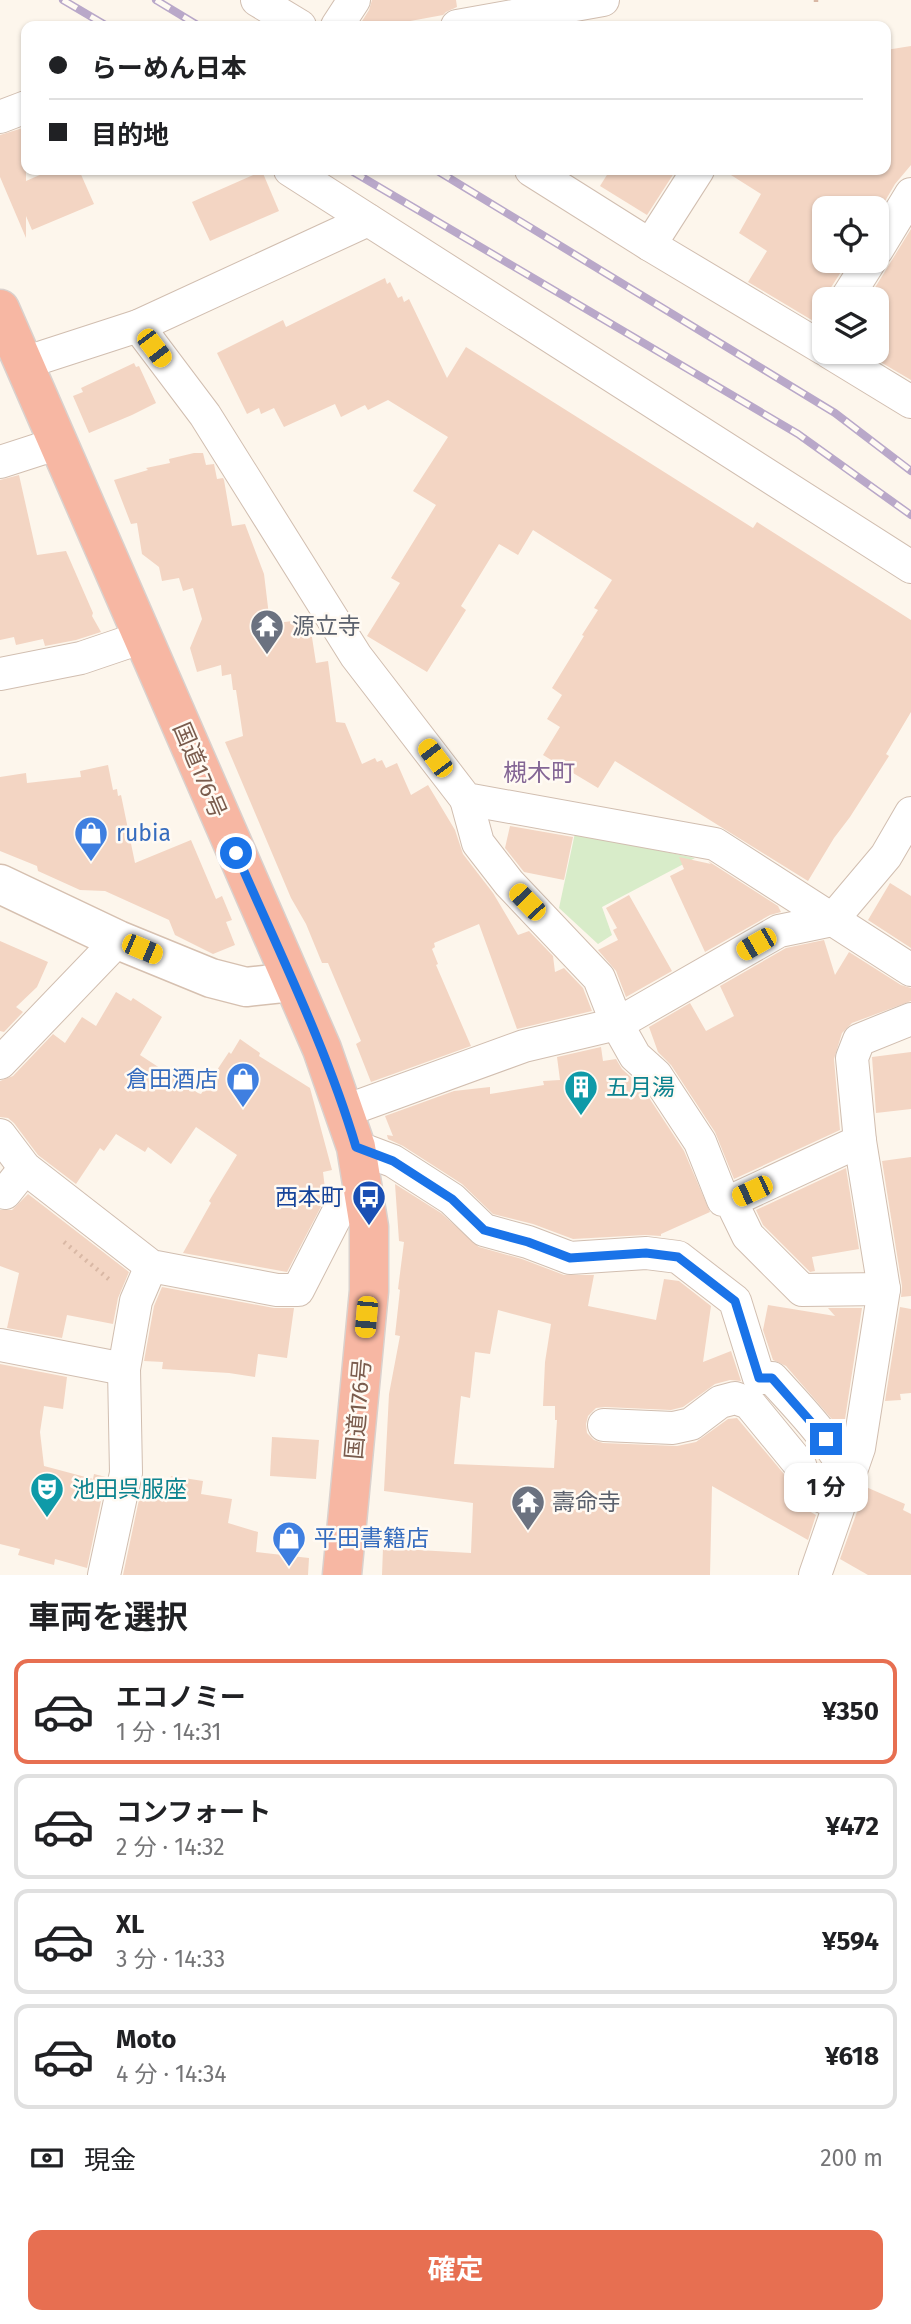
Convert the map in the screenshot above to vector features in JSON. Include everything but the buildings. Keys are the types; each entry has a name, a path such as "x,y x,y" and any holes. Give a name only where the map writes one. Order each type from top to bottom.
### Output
{"highway":[{"name":"国道176号","path":"0,309 322,1049 351,1129 369,1227 369,1291 342,1575"}],"street":[{"path":"257,0 292,21"},
{"path":"340,21 354,0"},
{"path":"483,21 589,1"},
{"path":"0,117 21,109"},
{"path":"298,175 911,567"},
{"path":"539,175 650,245 812,338"},
{"path":"650,245 695,175"},
{"path":"889,230 911,194"},
{"path":"24,363 138,326 368,220"},
{"path":"138,326 205,415 356,656 466,799 478,843 509,883 599,978 617,1024 635,1056 656,1075 700,1142 723,1200 731,1201 860,1141"},
{"path":"853,364 911,402"},
{"path":"0,462 59,443"},
{"path":"0,674 81,658 143,637"},
{"path":"466,799 715,844 911,970"},
{"path":"844,1492 838,1456 826,1439 772,1378 759,1378 735,1301 678,1257 646,1253 570,1258 528,1242 484,1230 452,1199 393,1161 351,1129 524,1046 617,1024 779,931 832,920 899,863 911,813"},
{"path":"0,884 118,940 211,978 246,988 292,982"},
{"path":"0,1063 118,940"},
{"path":"815,1575 859,1448 884,1289 860,1141 852,1058 859,1040 911,1019"},
{"path":"0,1135 25,1168 151,1266 276,1290 298,1290 338,1210 363,1192"},
{"path":"5,1193 25,1168"},
{"path":"731,1201 748,1236 802,1290 884,1289"},
{"path":"104,1575 126,1472 124,1369 136,1301 151,1266"},
{"path":"0,1345 124,1369"},
{"path":"621,1435 691,1424 708,1428 720,1402 735,1398 749,1403 800,1465 809,1491 844,1492"}],"path":[{"path":"55,1235 136,1301"}],"green space":[{"path":"575,833 695,858 602,907 612,935 598,944 559,908"}],"railway":[{"path":"63,0 99,21"},
{"path":"156,0 191,21"},
{"path":"358,175 798,434 911,515"},
{"path":"444,175 835,413 911,471"}],"place":[{"name":"源立寺","path":"267,656"},
{"name":"rubia","path":"91,863"},
{"name":"倉田酒店","path":"243,1109"},
{"name":"五月湯","path":"581,1117"},
{"name":"西本町","path":"369,1227"},
{"name":"池田呉服座","path":"47,1519"},
{"name":"壽命寺","path":"528,1532"},
{"name":"平田書籍店","path":"289,1568"}],"district":[{"name":"槻木町","path":"539,773"}],"route":[{"path":"236,853 322,1049 356,1147 393,1161 452,1199 484,1230 528,1242 570,1258 646,1253 678,1257 735,1301 759,1378 772,1378 826,1439"}]}
